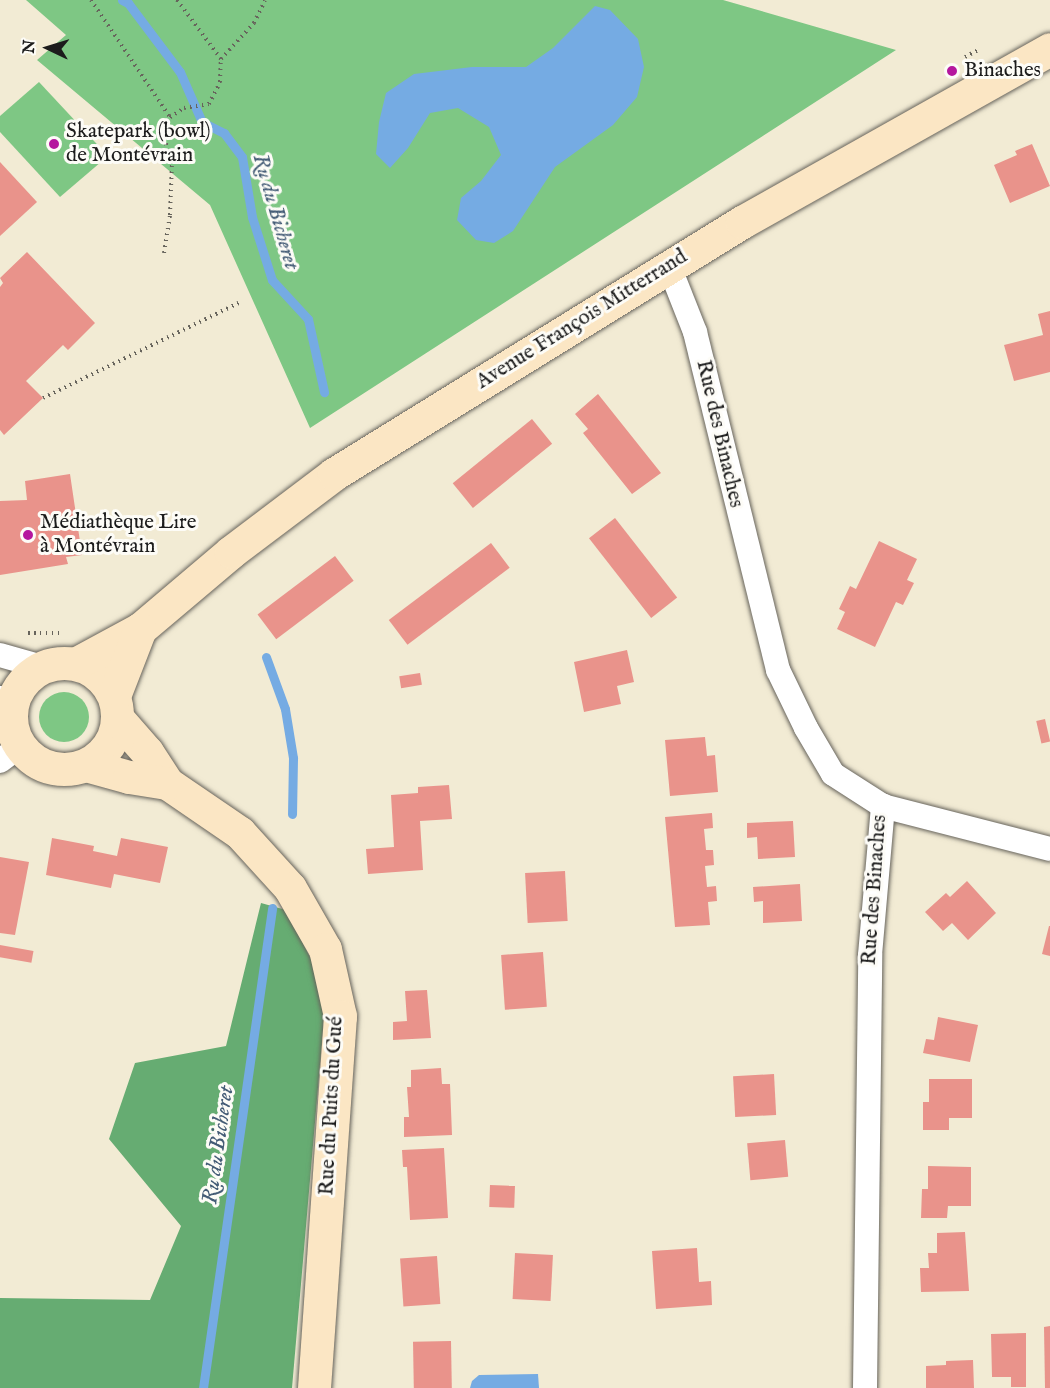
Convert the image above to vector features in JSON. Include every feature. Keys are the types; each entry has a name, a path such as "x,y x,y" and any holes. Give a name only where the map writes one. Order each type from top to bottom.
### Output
{"main road":[{"name":"Avenue François Mitterrand","path":"74,648 140,629 239,545 334,474 742,222 1050,49"},
{"name":"Avenue François Mitterrand","path":"116,707 140,629"},
{"path":"74,648 99,675 116,707 108,746 86,765 71,769 57,769 10,753 12,729 5,704 20,685 42,667 59,662 74,648"},
{"name":"Rue du Puits du Gué","path":"116,707 167,783 240,833 290,888 325,949 340,1016 314,1388"},
{"name":"Rue du Puits du Gué","path":"86,765 129,777 167,783"}],"street":[{"name":"Rue des Binaches","path":"669,266 695,332 778,670 806,728 833,774 883,806 870,955 865,1388"},
{"path":"0,655 42,667"},
{"path":"883,806 1050,849"}],"path":[{"path":"90,0 170,117"},
{"path":"164,253 170,215 172,162 160,124 184,108 209,104 220,82 220,59 177,0"},
{"path":"220,59 254,23 265,0"},
{"path":"43,398 241,302"},
{"path":"24,632 74,648"}],"green space":[{"path":"26,0 723,0 896,50 310,428 210,205 37,60 66,35"},
{"name":"Skatepark (bowl) de Montévrain","path":"39,82 108,156 60,197 0,132 0,116"},
{"path":"64,692 73,694 84,703 89,717 87,726 78,737 64,742 55,740 44,731 39,717 41,708 50,697"},
{"path":"261,903 286,910 317,971 324,1018 292,1388 0,1388 0,1298 150,1300 181,1226 109,1139 135,1063 226,1046"}],"water":[{"path":"595,6 610,10 638,39 644,67 637,97 613,125 555,167 513,231 494,243 476,240 457,220 461,198 481,181 501,155 489,127 458,108 430,113 408,148 390,168 376,154 379,122 386,93 414,74 472,67 526,67 553,48"},
{"path":"538,1374 539,1388 470,1388 472,1381 479,1375"}],"building":[{"path":"1032,144 1050,186 1010,203 994,165 1017,155 1015,151"},
{"path":"0,162 37,202 0,236"},
{"path":"27,252 95,323 68,350 63,345 26,381 43,398 4,435 0,430 0,287 3,283 0,278"},
{"path":"1050,311 1050,372 1014,381 1004,345 1043,335 1038,314"},
{"path":"598,394 661,473 632,494 583,433 588,429 575,414"},
{"path":"532,419 552,444 473,508 453,483"},
{"path":"70,474 82,555 66,557 68,564 0,575 0,501 27,500 25,481"},
{"path":"615,518 677,598 651,618 589,538"},
{"path":"879,541 917,559 907,580 914,583 903,605 896,602 875,647 837,629 845,612 839,609 850,586 856,589"},
{"path":"491,543 510,568 407,645 389,620"},
{"path":"335,556 354,581 276,639 258,614"},
{"path":"627,650 634,682 617,686 621,704 584,712 574,662"},
{"path":"420,673 422,685 401,688 399,676"},
{"path":"1045,719 1050,741 1041,743 1036,721"},
{"path":"705,737 707,756 715,755 718,792 670,796 665,740"},
{"path":"449,785 452,819 420,821 423,870 368,874 366,849 394,847 391,795 418,793 418,787"},
{"path":"712,813 713,828 704,829 706,850 713,850 714,865 705,866 707,887 716,886 717,901 708,902 710,925 675,927 665,817"},
{"path":"793,821 795,857 758,859 757,837 747,838 747,823"},
{"path":"52,838 94,846 93,851 117,856 121,838 168,847 160,883 114,874 111,888 46,875"},
{"path":"0,857 29,862 15,935 0,933"},
{"path":"565,871 568,921 528,923 525,873"},
{"path":"967,881 996,913 968,940 952,923 943,931 925,912 946,893 950,897"},
{"path":"800,884 802,921 763,923 763,901 754,902 753,887"},
{"path":"1050,926 1050,956 1042,954"},
{"path":"0,945 33,951 31,963 0,957"},
{"path":"543,952 547,1007 505,1010 501,955"},
{"path":"427,990 431,1038 393,1040 393,1022 407,1021 405,991"},
{"path":"938,1017 978,1025 970,1062 923,1053 926,1039 934,1040"},
{"path":"441,1068 442,1084 450,1084 452,1135 404,1137 404,1117 409,1117 407,1087 411,1087 411,1070"},
{"path":"774,1074 776,1115 735,1117 733,1076"},
{"path":"929,1079 972,1079 972,1118 949,1118 949,1130 923,1130 923,1102 929,1102"},
{"path":"785,1140 788,1177 750,1180 747,1143"},
{"path":"444,1148 448,1218 410,1220 407,1167 403,1167 402,1150"},
{"path":"928,1166 971,1167 971,1206 948,1206 947,1218 921,1218 922,1189 928,1189"},
{"path":"490,1185 515,1186 514,1208 489,1207"},
{"path":"965,1232 969,1291 921,1292 920,1268 929,1268 928,1253 937,1253 937,1233"},
{"path":"697,1248 699,1282 711,1281 712,1305 656,1309 652,1251"},
{"path":"515,1253 553,1255 551,1301 513,1299"},
{"path":"437,1256 440,1304 403,1306 400,1259"},
{"path":"1050,1326 1050,1388 1045,1388 1044,1327"},
{"path":"1026,1333 1026,1387 1011,1387 1011,1377 992,1377 991,1334"},
{"path":"451,1341 452,1388 414,1388 413,1342"},
{"path":"973,1360 974,1388 926,1388 926,1366 946,1365 946,1361"}],"waterway":[{"name":"Ru du Bicheret","path":"122,0 128,3 180,72 202,122 224,133 242,157 252,217 272,280 308,319 324,392"},
{"name":"Ru du Bicheret","path":"266,657 285,709 293,758 292,814"},
{"name":"Ru du Bicheret","path":"203,1388 272,908"}],"place":[{"name":"Binaches","path":"952,71"},
{"name":"Skatepark (bowl) de Montévrain","path":"54,144"},
{"name":"Médiathèque Lire à Montévrain","path":"28,535"}]}
